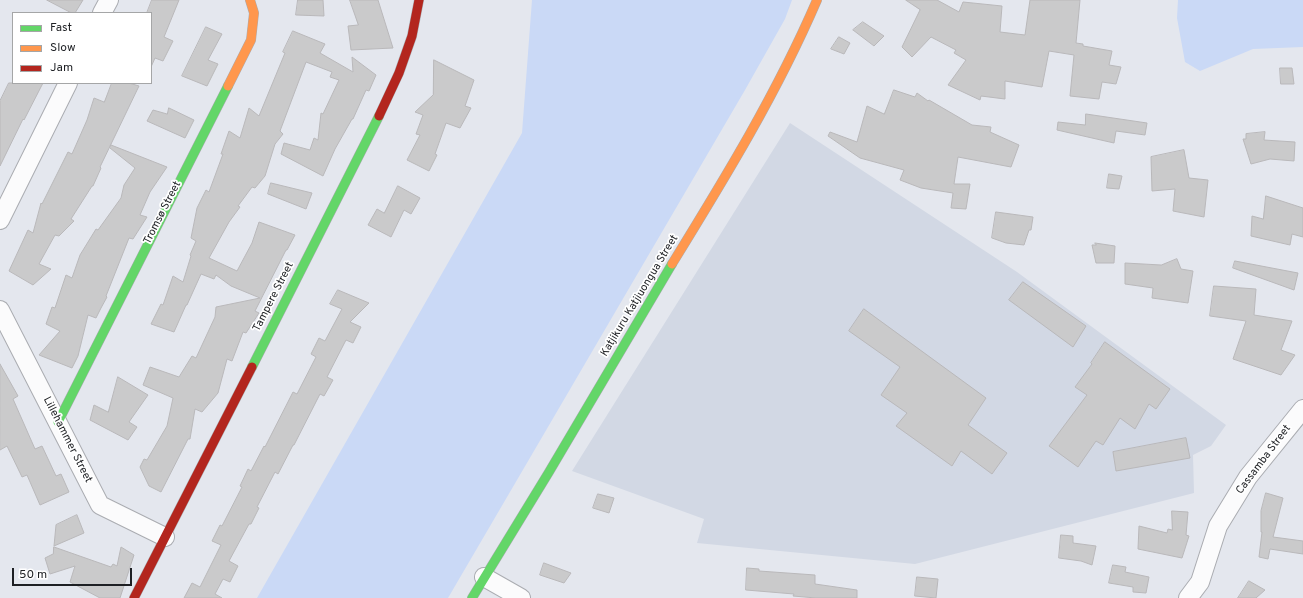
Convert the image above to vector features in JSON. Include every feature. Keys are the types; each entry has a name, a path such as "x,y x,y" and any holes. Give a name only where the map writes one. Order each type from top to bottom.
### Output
{"street":[{"path":"103,12 109,0"},
{"name":"Tromsø Street","path":"58,422 251,40 254,13 250,0"},
{"name":"Tampere Street","path":"134,598 383,109 399,73 412,36 419,0"},
{"name":"Katjikuru Katjiuongua Street","path":"472,598 735,162 771,99 806,28 817,0"},
{"path":"0,220 68,84"},
{"name":"Lillehammer Street","path":"0,310 100,504 165,538"},
{"name":"Cassamba Street","path":"1188,598 1200,582 1218,526 1248,478 1303,409"},
{"path":"484,577 520,598"}],"shaded area":[{"path":"532,0 792,0 785,19 745,90 448,598 257,598 522,133"},
{"path":"1178,0 1303,0 1303,47 1253,49 1200,71 1185,62 1177,18"},
{"path":"790,123 1017,272 1226,425 1211,446 1193,455 1194,493 915,564 697,543 704,519 572,471"}],"building":[{"path":"47,0 83,0 76,12 70,12"},
{"path":"152,0 179,0 164,37 173,41 163,61 155,58 152,65 152,12 147,12"},
{"path":"298,0 323,0 324,16 296,15"},
{"path":"350,0 378,0 393,48 351,50 348,26 358,25"},
{"path":"906,0 937,0 959,12 963,2 1002,6 1000,32 1025,35 1030,0 1080,0 1076,43 1083,44 1083,46 1112,51 1109,65 1121,67 1116,84 1102,82 1099,99 1070,96 1074,55 1049,51 1042,87 1005,81 1005,99 981,96 980,100 948,85 966,60 954,53 956,50 931,37 912,57 902,47 920,10"},
{"path":"863,22 884,36 874,46 853,30"},
{"path":"206,27 222,34 208,60 218,64 207,86 182,76"},
{"path":"293,31 325,44 320,53 353,72 352,57 376,75 369,91 366,90 353,119 335,149 323,176 281,154 284,143 310,150 314,138 318,140 321,113 323,114 339,80 330,77 332,72 306,62 280,131 283,134 275,144 265,176 255,188 252,187 238,206 240,207 229,222 209,258 237,271 252,243 259,222 295,235 255,311 259,313 246,333 243,332 232,361 227,359 218,393 202,412 195,409 190,439 188,439 161,492 149,486 140,467 144,459 147,460 167,426 173,398 143,385 150,367 179,377 192,356 196,358 215,317 216,307 260,298 231,286 216,275 214,279 201,274 174,332 151,324 161,304 163,305 173,276 183,282 191,256 190,255 196,241 191,238 197,208 206,190 209,192 223,154 221,154 229,131 240,138 249,108 259,116 285,53 283,52"},
{"path":"839,37 850,43 844,54 831,49"},
{"path":"434,60 474,80 465,106 471,108 460,128 446,123 435,154 437,155 429,171 407,160 420,135 416,134 423,115 415,112 433,95"},
{"path":"1280,68 1292,68 1294,84 1281,84"},
{"path":"9,83 42,84 24,120 23,119 0,166 0,101"},
{"path":"112,84 132,84 139,86 100,167 101,168 93,186 71,219 74,221 59,236 55,235 39,264 51,269 33,285 9,271 28,230 33,233 41,203 42,204 68,152 72,154 87,120 94,98 104,102"},
{"path":"894,90 915,97 917,93 928,101 929,100 972,125 991,127 990,132 1019,145 1011,167 958,157 954,184 970,184 966,209 951,208 953,193 921,188 900,180 904,170 860,158 828,136 830,132 857,142 867,106 884,114"},
{"path":"169,108 194,120 185,138 147,121 153,110 167,114"},
{"path":"1086,114 1147,123 1145,135 1116,131 1114,143 1057,130 1058,122 1085,125"},
{"path":"1265,132 1264,140 1295,142 1294,161 1270,159 1251,164 1243,139 1246,139 1246,134"},
{"path":"111,145 167,167 150,192 140,215 147,217 133,239 129,238 106,296 107,297 96,318 88,315 78,356 72,368 39,355 60,331 46,324 52,307 55,308 66,275 72,278 80,255 96,229 98,230 121,198 124,185 135,168 110,148"},
{"path":"1184,150 1189,178 1208,180 1204,217 1173,211 1175,189 1152,191 1151,157"},
{"path":"1109,174 1122,176 1119,189 1107,188"},
{"path":"271,183 312,193 306,209 268,194"},
{"path":"398,186 420,198 411,214 404,210 391,237 368,225 377,209 384,213"},
{"path":"1266,196 1303,208 1303,237 1292,234 1290,245 1251,236 1252,216 1263,219"},
{"path":"996,212 1033,217 1031,230 1029,230 1024,245 1006,243 992,238"},
{"path":"1095,243 1115,246 1114,263 1096,263 1092,245 1096,245"},
{"path":"1177,259 1181,269 1193,271 1188,303 1152,298 1153,288 1125,284 1125,263 1161,265"},
{"path":"1235,261 1298,273 1294,290 1233,268"},
{"path":"1023,282 1086,326 1073,347 1009,300"},
{"path":"1214,286 1256,289 1254,315 1292,321 1281,350 1295,355 1281,375 1233,359 1246,321 1210,316"},
{"path":"338,290 369,303 350,322 361,327 353,343 346,340 327,377 333,380 324,396 320,394 278,474 275,472 257,507 259,508 251,524 249,524 229,561 238,566 230,582 223,579 215,594 222,598 184,598 192,583 200,587 221,545 212,541 220,525 222,526 242,487 240,486 248,469 251,471 293,392 297,394 316,357 311,354 319,338 325,341 342,309 330,304"},
{"path":"864,309 986,398 968,425 1007,453 992,474 961,451 952,466 896,426 907,413 881,395 900,367 849,331"},
{"path":"1105,342 1170,389 1156,409 1149,404 1135,429 1120,418 1103,445 1096,441 1078,467 1049,446 1087,395 1075,387 1092,364 1091,363"},
{"path":"0,364 18,396 13,399 35,449 42,446 56,476 61,474 69,492 40,505 27,475 22,477 7,446 0,450"},
{"path":"118,377 148,395 129,422 137,427 128,440 90,420 94,405 108,412"},
{"path":"1186,438 1190,458 1116,471 1113,452"},
{"path":"1266,493 1283,498 1273,537 1303,541 1303,554 1270,549 1268,559 1259,557 1262,532 1261,511"},
{"path":"598,494 614,498 609,513 593,508"},
{"path":"1172,511 1188,512 1186,535 1189,536 1182,558 1138,549 1139,526 1167,533 1168,529 1172,530"},
{"path":"77,515 84,533 54,546 56,525"},
{"path":"1061,535 1073,536 1073,543 1096,546 1092,565 1081,561 1059,558"},
{"path":"54,547 111,567 113,564 117,566 121,547 134,555 120,598 100,598 70,582 75,566 50,574 45,558 53,554"},
{"path":"544,563 571,573 564,583 540,575"},
{"path":"1113,565 1126,567 1125,572 1149,577 1146,593 1133,592 1133,587 1109,583"},
{"path":"747,568 759,569 759,571 815,575 815,584 857,590 857,598 816,598 793,596 794,594 746,590"},
{"path":"917,577 938,579 936,598 915,596"},
{"path":"1249,581 1265,590 1256,598 1238,598"}],"traffic: fast":[{"path":"58,422 228,86"},
{"path":"252,367 379,116"},
{"path":"472,598 549,472 672,264"}],"traffic: slow":[{"path":"228,86 251,40 254,13 250,0"},
{"path":"672,264 731,167 768,102 817,0"}],"traffic: jam":[{"path":"379,116 399,73 412,36 419,0"},
{"path":"134,598 252,367"}]}
